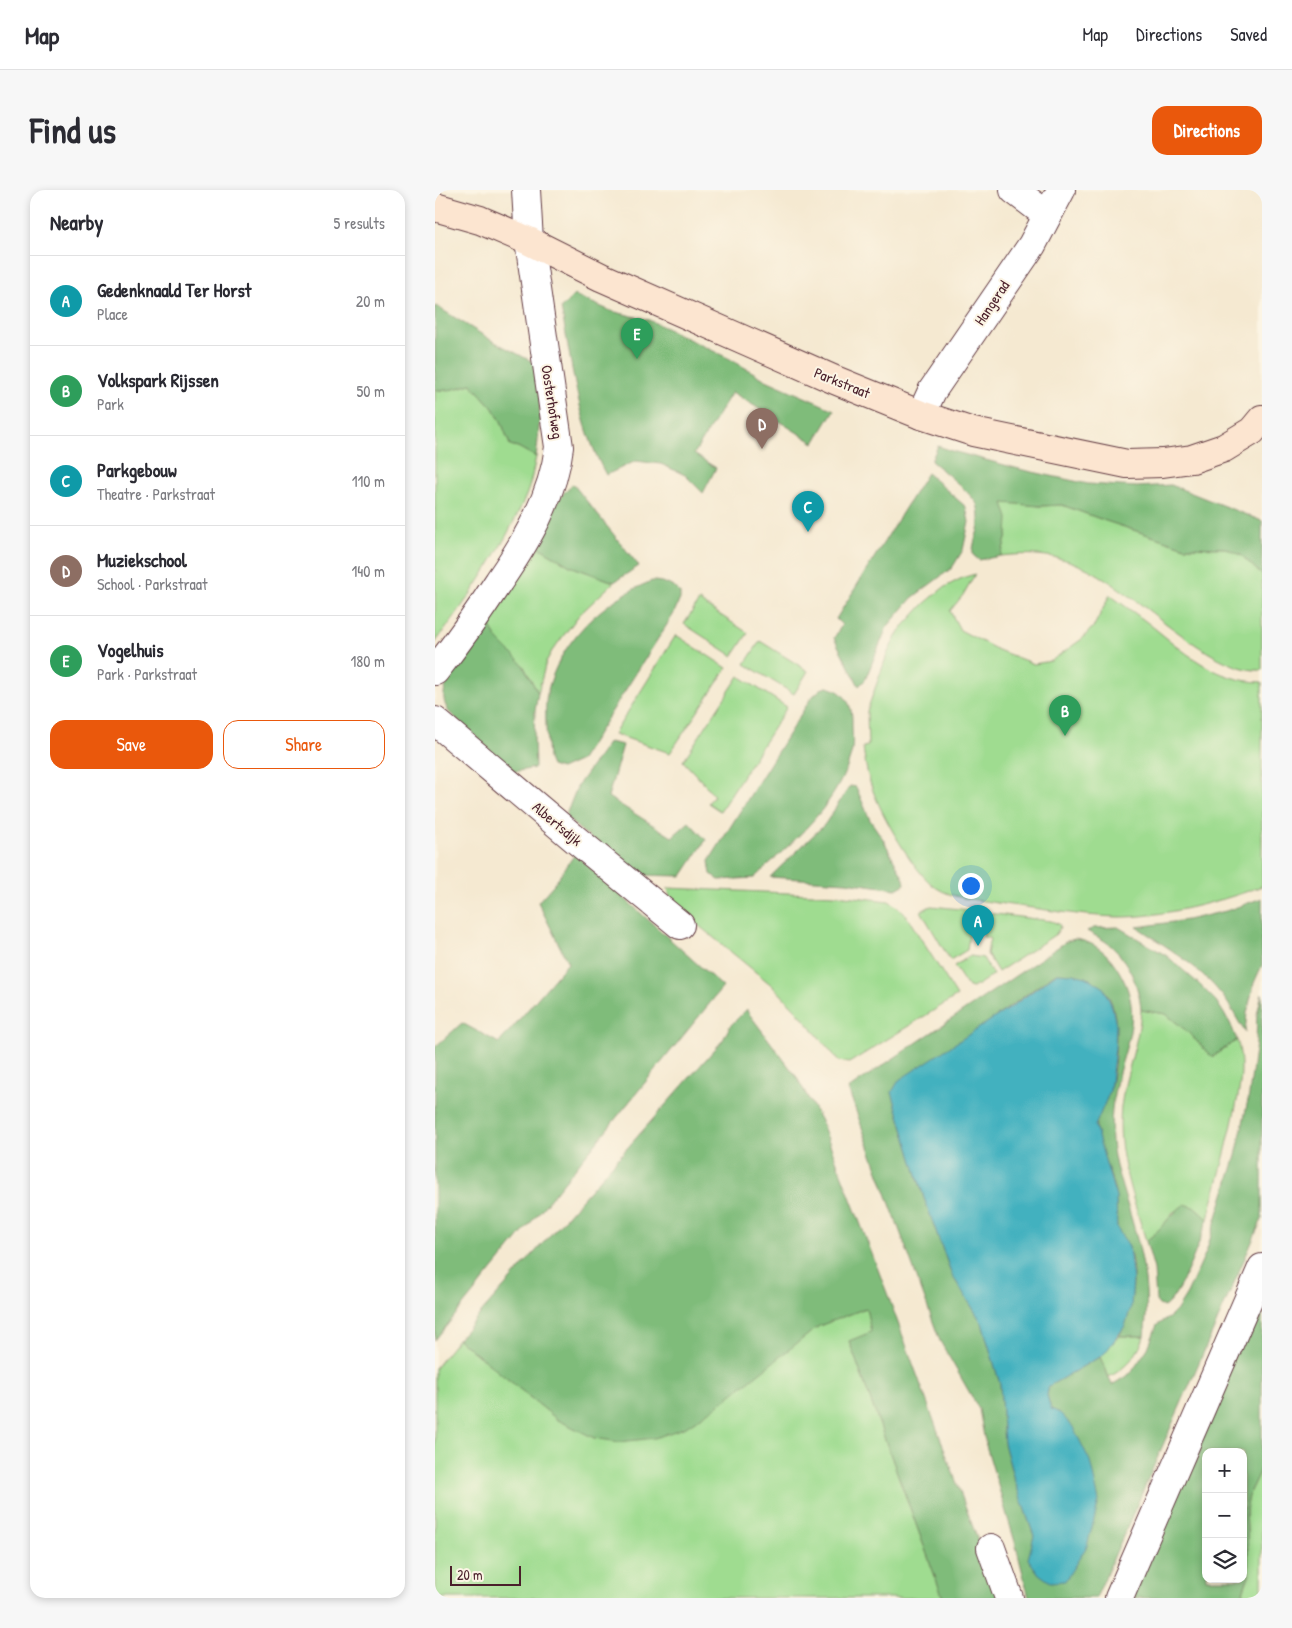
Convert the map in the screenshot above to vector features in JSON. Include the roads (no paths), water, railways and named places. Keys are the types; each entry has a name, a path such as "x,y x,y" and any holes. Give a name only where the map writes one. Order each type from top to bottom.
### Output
{"main road":[{"name":"Parkstraat","path":"435,207 480,220 529,241 649,299 835,380 921,415 973,432 1127,464 1163,463 1200,456 1224,448 1252,431 1262,419"}],"street":[{"name":"Oosterhofweg","path":"435,671 462,636 529,535 547,496 557,464 559,447 529,241 526,190"},
{"path":"1014,190 1047,215"},
{"name":"Hangerad","path":"921,415 932,391 1032,245 1061,190"},
{"name":"Albertsdijk","path":"435,721 680,925"},
{"path":"1119,1598 1262,1268"},
{"path":"991,1548 1009,1598"}],"water":[{"path":"1057,973 1086,977 1103,987 1112,1006 1116,1025 1110,1091 1095,1126 1116,1197 1117,1228 1129,1247 1133,1280 1131,1307 1125,1326 1105,1353 1049,1386 1047,1395 1051,1409 1060,1413 1073,1427 1090,1461 1099,1501 1087,1546 1065,1581 1050,1582 1039,1574 1028,1559 1034,1536 1013,1476 1004,1443 1000,1384 982,1323 952,1275 924,1198 892,1092 899,1080 1011,1007"}],"place":[{"name":"Vogelhuis","path":"637,359"},
{"name":"Muziekschool","path":"762,449"},
{"name":"Parkgebouw","path":"808,532"},
{"name":"Volkspark Rijssen","path":"1065,736"},
{"name":"Gedenknaald Ter Horst","path":"978,946"}]}
